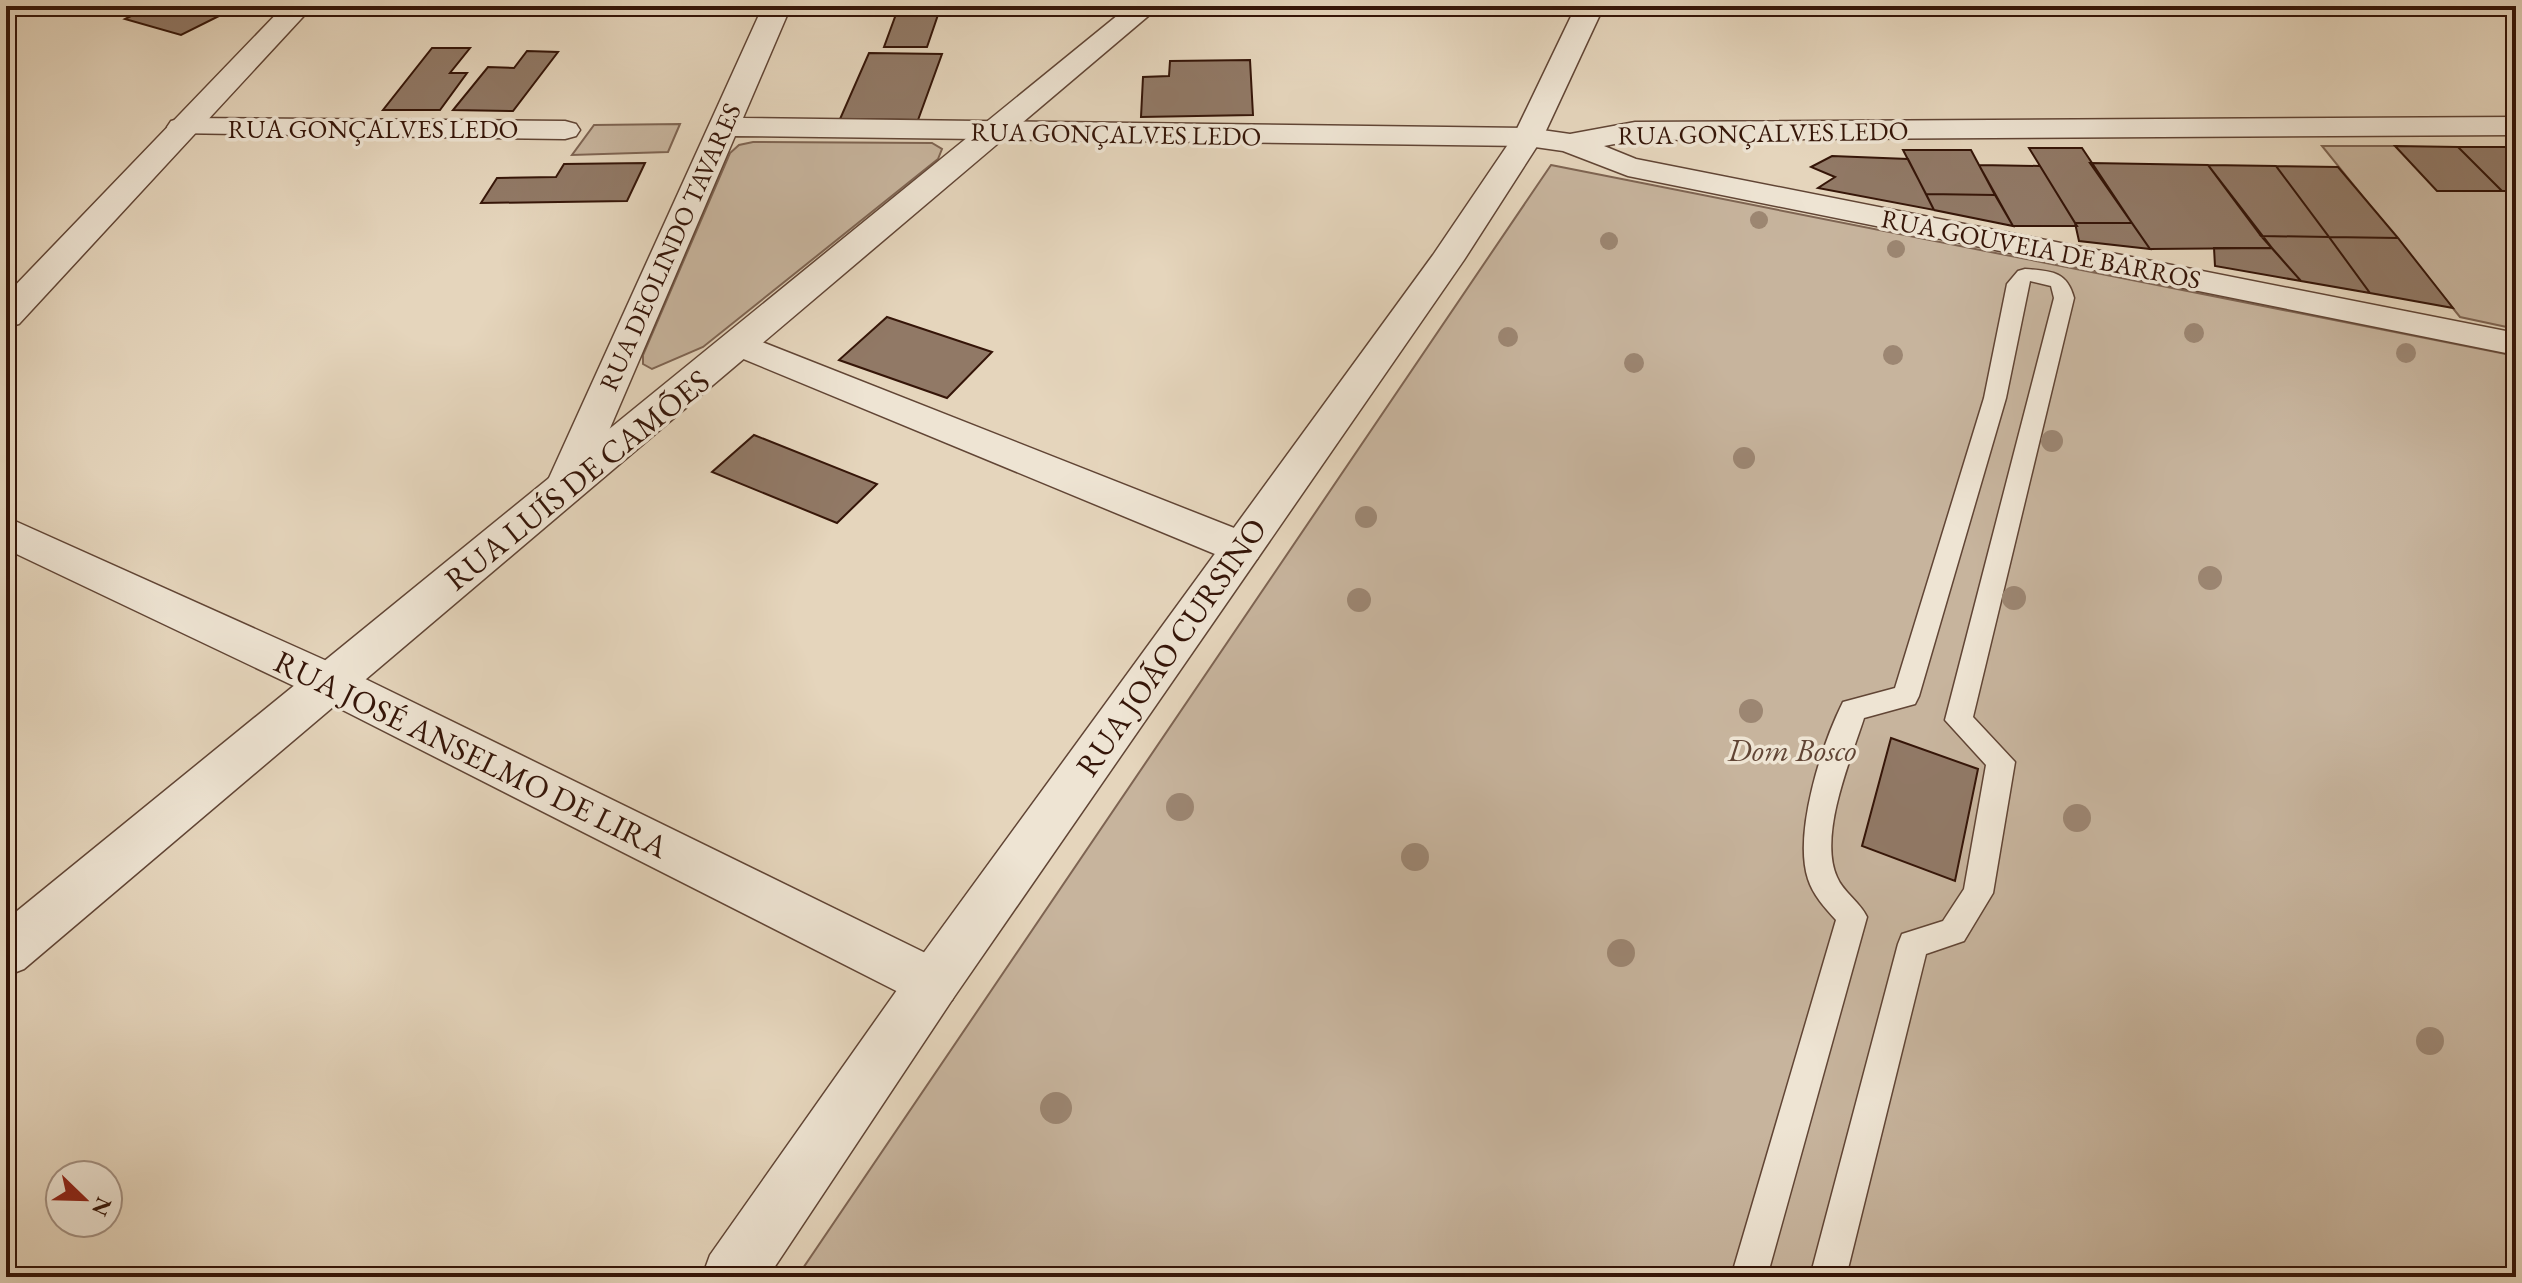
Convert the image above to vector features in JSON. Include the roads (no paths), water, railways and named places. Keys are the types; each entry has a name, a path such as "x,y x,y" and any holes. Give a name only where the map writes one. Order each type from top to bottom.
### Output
{"street":[{"path":"6,316 299,6"},
{"name":"RUA DEOLINDO TAVARES","path":"564,489 777,6"},
{"name":"RUA LUÍS DE CAMÕES","path":"6,952 742,345 1146,6"},
{"name":"RUA JOÃO CURSINO","path":"732,1277 933,983 1447,260 1549,140 1590,6"},
{"name":"RUA GONÇALVES LEDO","path":"723,127 1549,140 1635,131 2516,126"},
{"name":"RUA GONÇALVES LEDO","path":"182,127 565,130"},
{"name":"RUA GOUVEIA DE BARROS","path":"1549,140 1628,167 2516,344"},
{"path":"742,345 1242,548"},
{"name":"RUA JOSÉ ANSELMO DE LIRA","path":"6,532 331,683 933,983"}],"lane":[{"path":"1749,1277 1852,917 1822,880 1817,838 1837,761 1853,710 1906,696 1995,398 2017,284 2025,275 2050,277 2065,290 2064,298 1959,720 2001,762 1978,893 1953,931 1913,944 1828,1277"}],"park label":[{"name":"Dom Bosco","path":"1792,750"}]}
